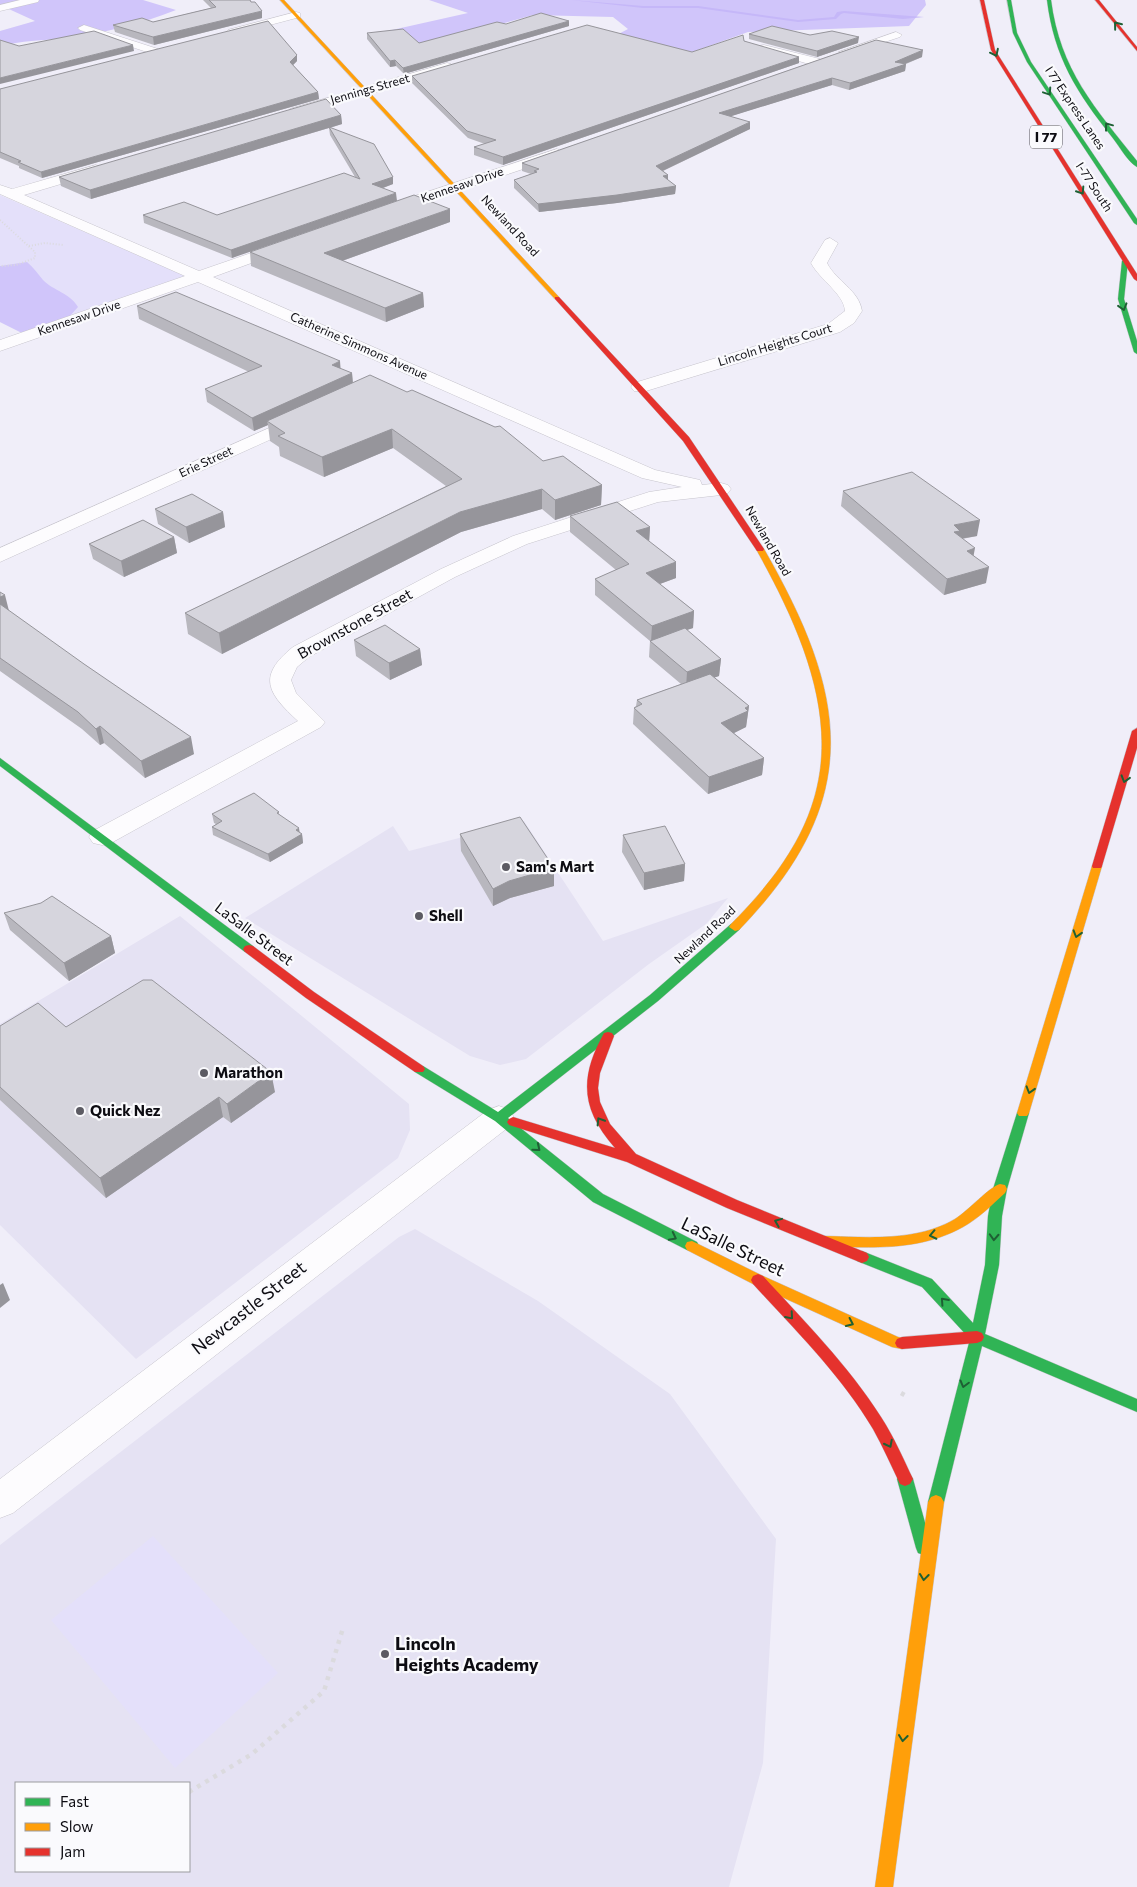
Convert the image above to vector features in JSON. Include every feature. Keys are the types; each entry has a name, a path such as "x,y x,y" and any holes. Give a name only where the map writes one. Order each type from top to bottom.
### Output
{"main road":[{"name":"Newland Road","path":"282,0 367,90 686,439 745,527 791,611 816,674 827,728 823,786 814,815 800,844 777,880 749,913 712,950 610,1033 499,1118"},
{"name":"I 77 Express Lanes","path":"1009,0 1015,33 1029,62 1137,223"},
{"name":"I 77 Express Lanes","path":"1050,0 1052,32 1064,62 1088,100 1137,165"},
{"path":"1097,0 1137,50"},
{"name":"I-77 South","path":"979,2 993,50 1137,279"},
{"path":"1132,22 1137,38"},
{"path":"1125,261 1121,299 1137,352"},
{"path":"884,1887 927,1557 937,1497 977,1337 992,1265 995,1216 1000,1189 1137,731"},
{"name":"LaSalle Street","path":"0,760 310,995 369,1037 499,1118 598,1198 758,1280 897,1343 977,1337"},
{"path":"610,1033 596,1061 592,1078 591,1100 595,1114 606,1131 630,1158"},
{"name":"LaSalle Street","path":"499,1118 630,1158 732,1204 927,1283 977,1337 1137,1406"},
{"path":"824,1240 882,1243 943,1233 974,1216 987,1205 1000,1189"},
{"path":"758,1280 853,1387 881,1429 896,1457 908,1488 927,1557"}],"street":[{"path":"0,8 34,0"},
{"path":"219,35 296,15"},
{"path":"84,28 158,50 134,56"},
{"path":"797,69 896,35"},
{"path":"748,44 825,59"},
{"name":"Jennings Street","path":"281,115 461,63"},
{"name":"Kennesaw Drive","path":"372,215 566,150"},
{"path":"6,191 110,165"},
{"name":"Catherine Simmons Avenue","path":"6,191 649,474 668,480 721,489"},
{"name":"Kennesaw Drive","path":"0,346 300,241"},
{"name":"Lincoln Heights Court","path":"640,387 834,328 847,320 854,308 853,302 846,292 824,274 820,263 830,243"},
{"path":"388,379 411,368"},
{"name":"Erie Street","path":"0,556 316,412"},
{"name":"Brownstone Street","path":"102,838 313,722 286,698 279,685 286,664 301,652 448,573 520,540 656,496 721,489"},
{"name":"Newcastle Street","path":"0,1501 499,1118"}],"path":[{"path":"0,220 36,252 35,258 27,262 0,266"},
{"path":"190,1791 252,1754 324,1691 343,1628"}],"shaded area":[{"path":"0,0 143,0 176,10 149,20 106,31 16,43 0,47 0,31 35,21 0,5"},
{"path":"429,0 925,0 926,5 909,26 748,32 645,69 611,38 628,29 613,17 533,15 415,48 383,32 468,13"},
{"path":"0,195 185,276 22,333 0,322"},
{"path":"27,262 43,280 71,298 78,307 69,317 22,333 0,322 0,266"},
{"path":"524,821 603,941 728,898 706,924 649,964 526,1059 500,1065 470,1056 245,918 393,826 409,851"},
{"path":"180,916 409,1104 410,1130 398,1158 136,1359 0,1225 0,1024"},
{"name":"Lincoln Heights Academy","path":"415,1229 538,1301 670,1394 776,1539 763,1763 729,1887 0,1887 0,1545 399,1237"},
{"path":"153,1536 278,1673 175,1768 51,1620"}],"building":[{"path":"209,0 250,0 255,2 262,11 153,37 113,25 142,18 153,22 216,7"},
{"path":"541,13 569,21 403,68 395,60 390,61 367,33 403,29 419,43 497,22 506,24"},
{"path":"268,21 297,55 290,62 318,92 41,172 0,152 0,89"},
{"path":"587,25 692,52 743,35 744,41 799,57 503,157 474,147 496,140 467,131 412,76"},
{"path":"772,26 810,35 832,31 859,37 817,51 749,34"},
{"path":"94,31 133,45 0,78 0,40 19,46"},
{"path":"876,40 923,50 895,62 906,64 850,83 832,78 719,113 750,122 656,166 668,175 663,176 676,186 538,204 514,180 537,172 534,171 539,169 522,163"},
{"path":"326,99 341,115 90,190 59,177"},
{"path":"329,127 374,144 393,177 372,184 396,193 231,250 143,215 184,202 217,215 344,173 360,179"},
{"path":"414,195 450,209 324,253 423,293 385,308 250,252"},
{"path":"176,292 340,361 332,365 352,373 252,418 205,389 262,366 137,306"},
{"path":"370,375 407,392 412,390 495,427 500,426 543,461 563,456 602,485 555,500 542,489 460,512 219,633 185,613 462,479 392,429 322,457 278,436 285,433 267,421"},
{"path":"912,472 980,520 954,525 960,531 954,532 975,548 967,551 989,567 947,579 843,491"},
{"path":"192,494 223,512 186,527 155,509"},
{"path":"617,502 650,527 636,531 676,562 646,573 694,611 652,626 595,579 629,564 570,516"},
{"path":"143,520 174,537 121,561 89,544"},
{"path":"0,604 191,737 141,761 100,726 96,729 78,712 0,658"},
{"path":"385,625 420,649 389,663 354,640"},
{"path":"685,628 721,659 687,672 650,641"},
{"path":"710,674 749,706 745,708 748,711 721,723 764,758 709,777 634,708 642,704 637,700"},
{"path":"254,793 279,812 277,813 299,828 296,830 302,834 268,854 212,827 222,821 212,814"},
{"name":"Sam's Mart","path":"520,817 554,868 509,881 493,889 460,834"},
{"path":"665,826 685,864 644,873 623,835"},
{"path":"52,896 111,936 64,963 4,913 41,903"},
{"path":"143,980 152,980 271,1072 227,1104 219,1097 100,1178 0,1087 0,1026 38,1003 66,1027"}],"waterway":[{"path":"573,0 643,7 698,7 798,21 836,18 839,13 844,12 903,18 922,17"}],"traffic: fast":[{"path":"1009,0 1015,33 1029,62 1137,223"},
{"path":"1049,0 1052,24 1068,68 1093,108 1137,165"},
{"path":"1125,261 1121,299 1137,352"},
{"path":"0,761 249,949"},
{"path":"499,1118 654,998 735,927"},
{"path":"419,1069 499,1118 598,1198 692,1246"},
{"path":"936,1502 977,1337 992,1265 995,1216 1000,1189 1023,1113"},
{"path":"862,1257 927,1283 977,1337 1137,1406"},
{"path":"905,1479 924,1548"}],"traffic: slow":[{"path":"282,0 557,298"},
{"path":"735,927 777,880 799,845 816,807 822,787 826,758 826,727 821,695 812,664 788,602 760,549"},
{"path":"1023,1113 1097,866"},
{"path":"824,1241 876,1242 920,1238 960,1223 979,1209 1000,1189"},
{"path":"692,1246 758,1280 897,1343 902,1343"},
{"path":"884,1887 936,1502"}],"traffic: jam":[{"path":"982,0 993,50 1137,279"},
{"path":"1097,0 1137,50"},
{"path":"557,298 686,439 760,549"},
{"path":"1097,866 1137,731"},
{"path":"249,949 310,995 419,1069"},
{"path":"608,1036 594,1073 592,1088 594,1102 598,1114 606,1127 631,1158"},
{"path":"513,1122 631,1158 732,1204 862,1257"},
{"path":"758,1280 821,1349 860,1397 892,1450 905,1479"},
{"path":"902,1343 977,1337"}],"place":[{"name":"Sam's Mart","path":"506,867"},
{"name":"Shell","path":"419,916"},
{"name":"Marathon","path":"204,1073"},
{"name":"Quick Nez","path":"80,1111"},
{"name":"Lincoln Heights Academy","path":"385,1654"}]}
